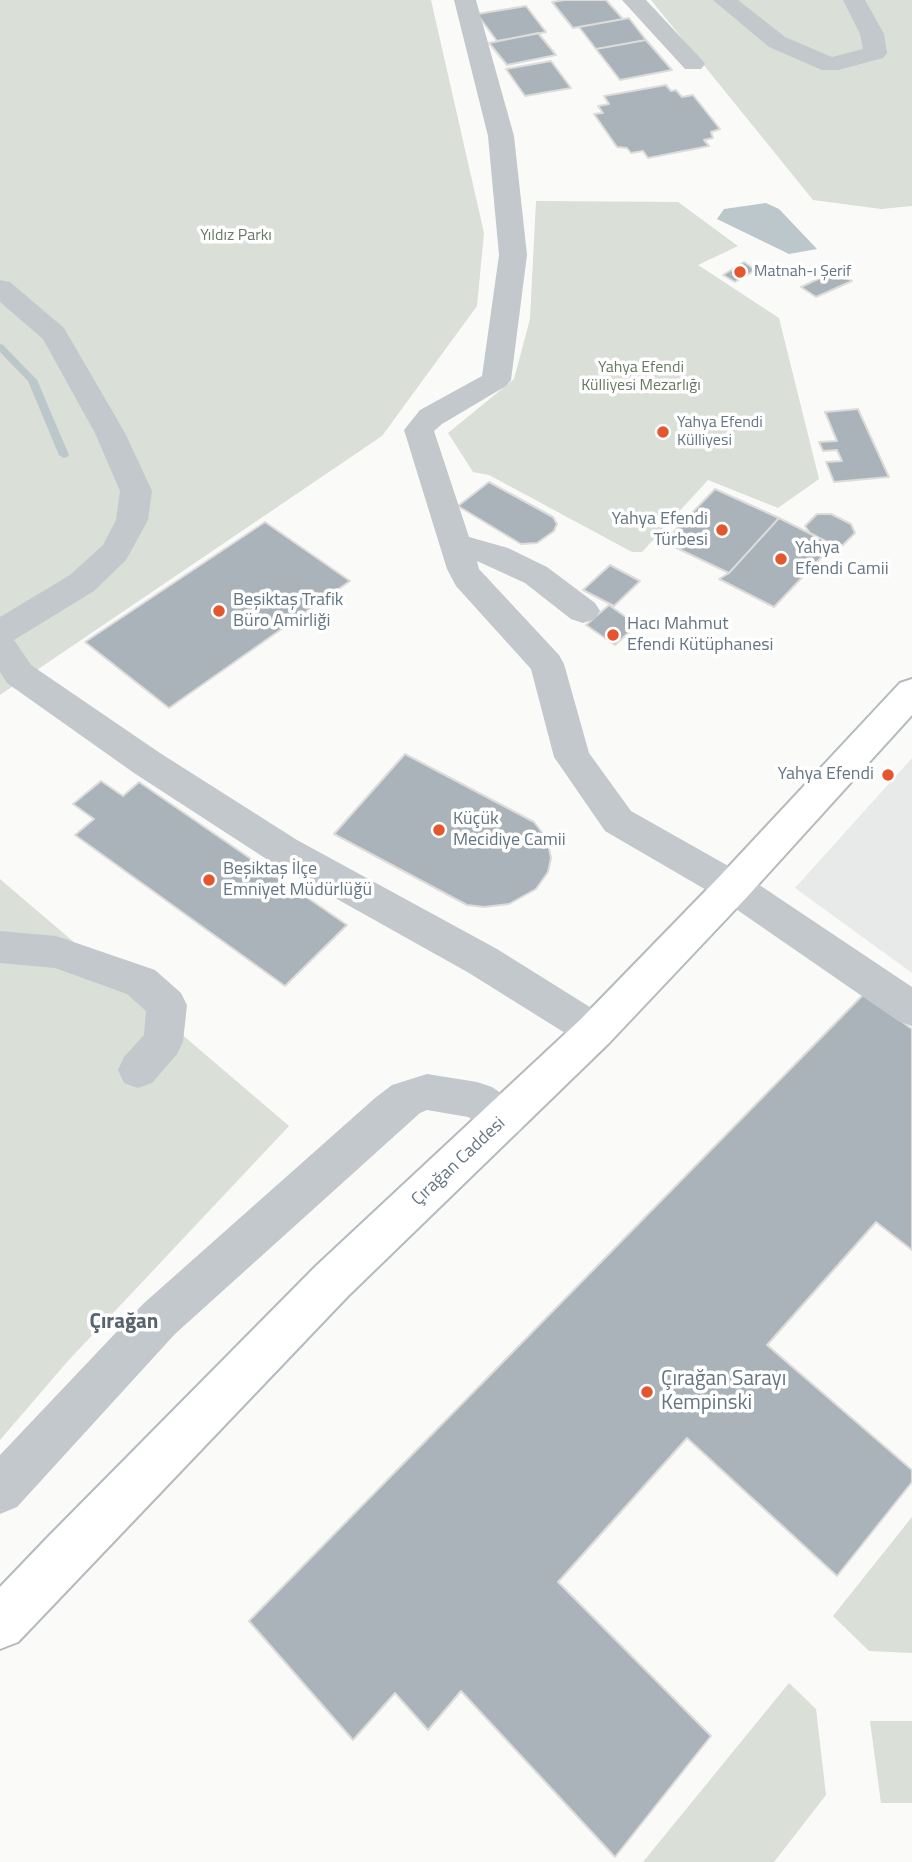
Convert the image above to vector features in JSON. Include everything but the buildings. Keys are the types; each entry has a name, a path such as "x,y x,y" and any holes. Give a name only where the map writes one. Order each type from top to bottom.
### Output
{"main road":[{"name":"Çırağan Caddesi","path":"0,1625 63,1556 332,1281 595,1031 733,887 912,692"}],"street":[{"path":"465,0 501,136 513,255 496,380 431,417 419,429 468,578 547,664 572,757 618,821 733,887 912,1009"},
{"path":"633,0 693,64"},
{"path":"724,0 777,42 830,65 875,53 872,34 854,0"},
{"path":"0,288 54,334 110,433 136,491 132,520 114,552 82,583 0,633"},
{"path":"455,544 497,556 536,575 583,611"},
{"path":"0,645 25,679 147,763 284,851 483,961 595,1031"},
{"path":"0,947 55,952 141,982 167,1004 163,1042 138,1070"},
{"path":"0,1489 159,1319 407,1098 427,1092 477,1100 505,1119"}],"shaded area":[{"path":"766,203 779,209 817,249 789,254 717,219 724,209"},
{"path":"912,758 912,973 795,888"}],"green space":[{"name":"Yıldız Parkı","path":"0,0 431,0 484,233 477,306 382,436 0,695"},
{"path":"651,0 912,0 912,206 881,209 813,200"},
{"name":"Yahya Efendi Külliyesi Mezarlığı","path":"536,201 678,202 738,246 698,265 779,318 819,479 778,508 708,480 642,552 632,552 489,475 473,472 448,433 514,379 530,319"},
{"path":"0,879 289,1126 67,1362 0,1440"},
{"path":"912,1517 912,1653 869,1651 833,1616"},
{"path":"789,1683 816,1709 826,1795 774,1862 643,1862"},
{"path":"870,1721 912,1721 912,1803 881,1803"}],"waterway":[{"path":"0,347 32,380 64,455"}],"place":[{"name":"Matnah-ı Şerif","path":"740,272"},
{"name":"Yahya Efendi Külliyesi","path":"663,432"},
{"name":"Yahya Efendi Türbesi","path":"722,530"},
{"name":"Yahya Efendi Camii","path":"781,559"},
{"name":"Beşiktaş Trafik Büro Amirliği","path":"219,611"},
{"name":"Hacı Mahmut Efendi Kütüphanesi","path":"613,635"},
{"name":"Yahya Efendi","path":"888,775"},
{"name":"Küçük Mecidiye Camii","path":"439,830"},
{"name":"Beşiktaş İlçe Emniyet Müdürlüğü","path":"209,880"},
{"name":"Çırağan Sarayı Kempinski","path":"647,1392"}],"district":[{"name":"Çırağan","path":"124,1323"}]}
